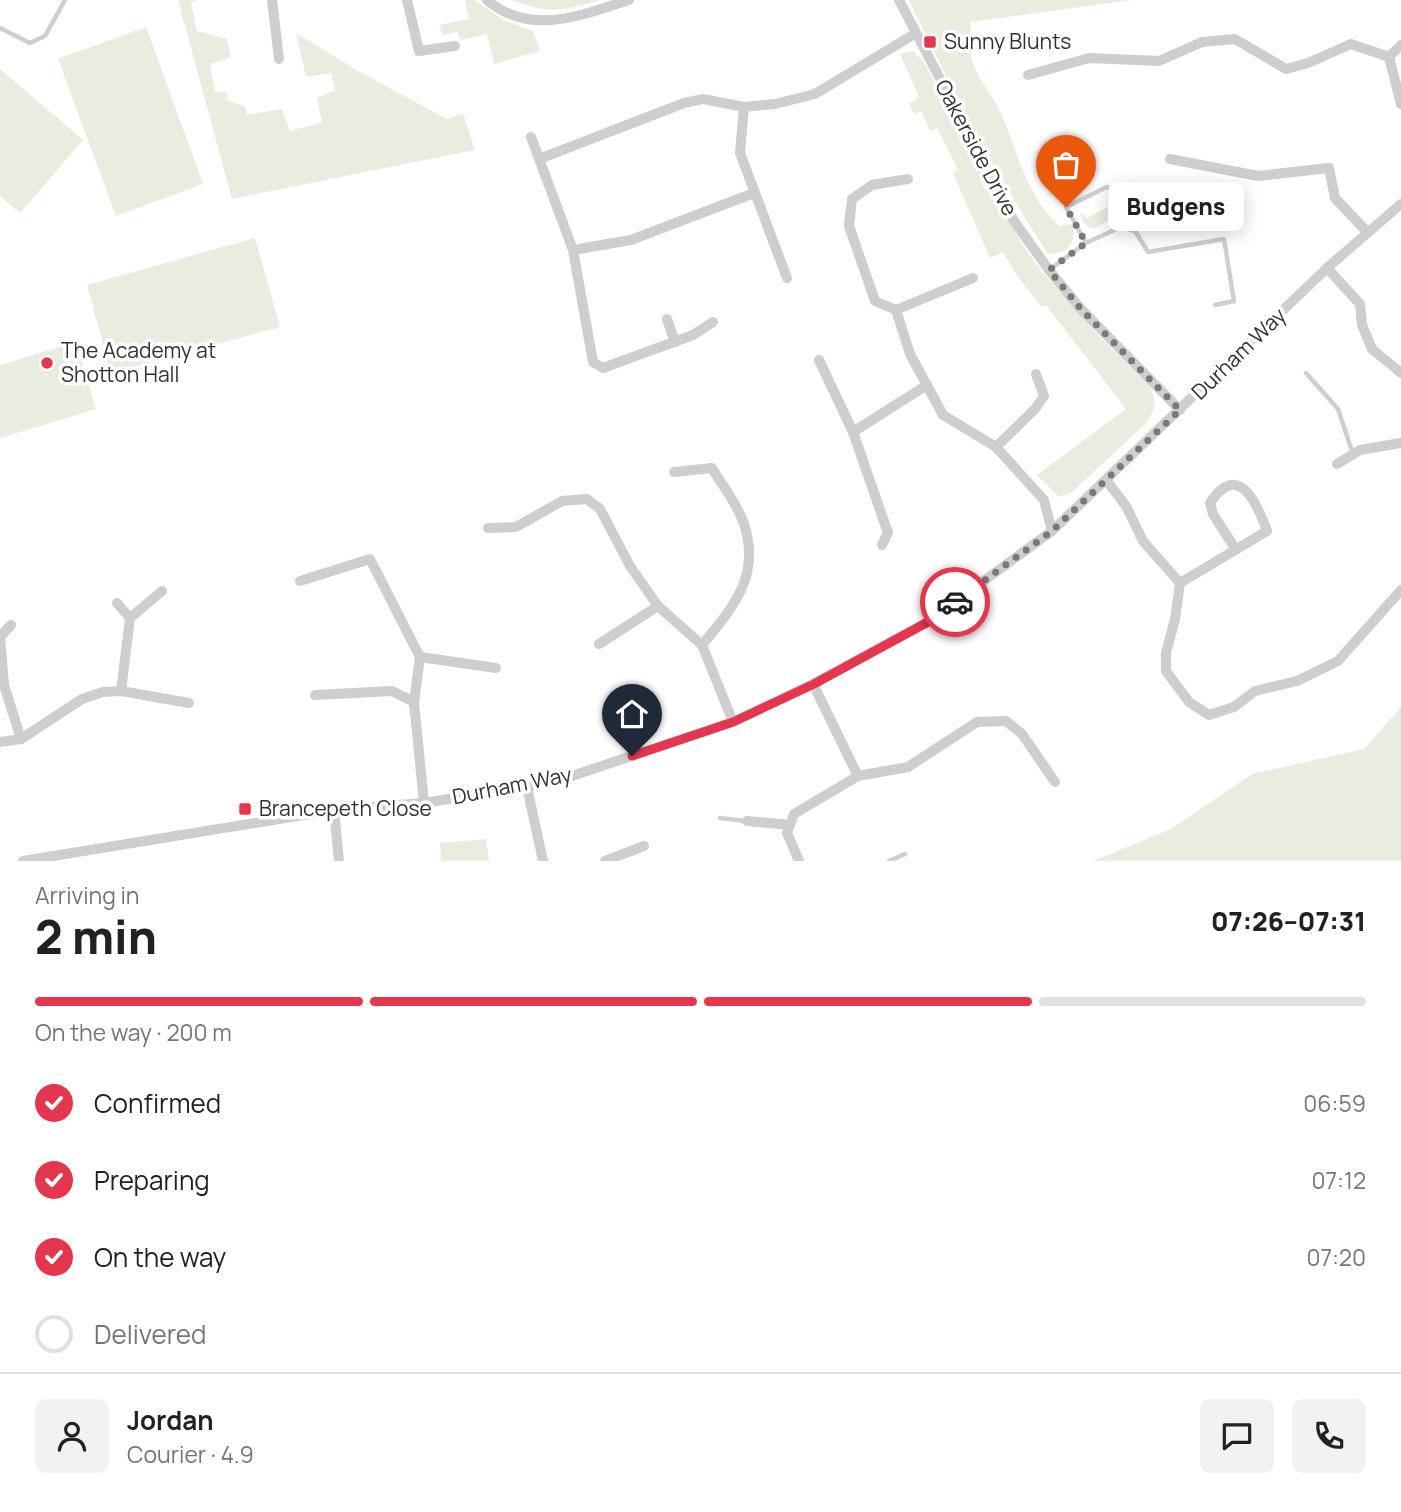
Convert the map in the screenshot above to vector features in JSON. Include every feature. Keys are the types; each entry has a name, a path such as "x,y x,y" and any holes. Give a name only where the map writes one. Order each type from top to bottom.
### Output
{"street":[{"path":"272,0 279,59"},
{"path":"407,0 419,51 455,46"},
{"path":"487,0 495,7 524,19 544,22 570,19 629,0"},
{"name":"Oakerside Drive","path":"899,0 1014,221 1080,308 1180,410"},
{"path":"539,159 684,103 702,99 744,107 775,104 815,94 916,33"},
{"path":"1028,75 1089,58 1160,61 1202,42 1234,39 1286,69 1308,63 1351,44 1389,57"},
{"path":"1389,57 1401,45"},
{"path":"1389,57 1401,104"},
{"path":"744,107 740,153 787,278"},
{"path":"531,137 573,250 593,362 603,368 676,342 713,323"},
{"path":"1170,159 1258,176 1329,168 1335,198 1367,232"},
{"path":"908,179 872,185 852,199 849,226 875,301 896,310 973,278"},
{"path":"573,250 631,240 754,193"},
{"name":"Durham Way","path":"23,861 334,810 424,803 557,781 733,722 814,684 926,623 1052,531 1327,268 1401,204"},
{"path":"1327,268 1360,304 1362,325 1372,349 1401,373"},
{"path":"896,310 910,354 943,415 996,447 1044,500 1052,531"},
{"path":"667,319 676,342"},
{"path":"819,360 853,432 888,533 882,545"},
{"path":"996,447 1044,396 1036,374"},
{"path":"853,432 927,385"},
{"path":"1337,464 1360,450 1401,443"},
{"path":"674,472 712,468 744,524 751,565 734,606 702,645"},
{"path":"1106,480 1126,506 1143,541 1180,583 1166,653 1166,671 1189,702 1209,715 1234,707 1255,691 1297,681 1338,661 1401,590"},
{"path":"1180,583 1236,550 1267,531 1257,504 1244,488 1230,485 1218,491 1210,503 1213,514 1236,550"},
{"path":"488,528 516,527 562,501 587,499 600,509 630,566 658,606 702,645 733,722"},
{"path":"300,581 370,559 420,657 414,702 424,803"},
{"path":"121,691 130,618 162,591"},
{"path":"117,603 130,618"},
{"path":"599,644 658,606"},
{"path":"11,625 0,637 4,685 21,739"},
{"path":"420,657 496,668"},
{"path":"814,684 858,776"},
{"path":"0,742 21,739 82,699 103,691 121,691 189,703"},
{"path":"315,695 392,691 414,702"},
{"path":"799,861 787,833 794,814 858,776 908,767 977,722 1006,721 1023,734 1055,782"},
{"path":"527,787 543,861"},
{"path":"334,810 339,861"},
{"path":"747,821 790,825"},
{"path":"605,861 644,846"}],"lane":[{"path":"0,28 30,43 45,36 65,0"},
{"path":"1086,243 1066,207 1107,187 1116,192 1124,209 1121,227"},
{"path":"1049,270 1086,243 1121,227 1135,231 1148,252 1224,239 1234,301 1215,305"},
{"path":"1306,373 1339,409 1353,454"},
{"path":"720,818 747,821"},
{"path":"889,861 905,854"}],"shaded area":[{"path":"178,0 197,0 191,2 197,31 227,39 231,57 210,64 215,92 227,92 227,100 245,107 247,115 282,109 290,131 322,122 317,98 335,90 331,73 306,77 296,33 365,75 447,119 463,113 475,150 232,199"},
{"path":"465,0 475,0 503,20 533,31 540,51 494,64 487,34 461,40 457,32 443,35 439,25 469,19"},
{"path":"510,0 599,0 555,10 536,8"},
{"path":"909,0 1132,0 970,22 974,67 998,107 1030,186 1038,201 1060,226 1072,224 1072,242 1066,250 1048,254 1028,223 974,129"},
{"path":"146,27 203,184 116,216 58,59"},
{"path":"913,51 923,61 983,176 980,180 985,189 991,189 1038,267 1152,392 1154,407 1144,425 1071,493 1059,497 1037,475 1126,409 1046,305 1041,307 1003,252 990,258 953,173 958,170 937,128 930,131 921,111 914,114 909,104 919,97 900,54"},
{"path":"0,69 83,140 20,213 0,196"},
{"path":"1109,195 1116,199 1120,209 1115,216 1094,229 1088,227 1080,211 1087,218 1111,205 1107,197"},
{"path":"255,238 280,327 111,373 87,285"},
{"path":"76,342 96,409 0,438 0,365"},
{"path":"1401,707 1401,861 1093,861 1171,829 1252,774 1364,749"},
{"path":"486,839 489,861 441,861 440,843"}],"way so far":[{"path":"955,602 1052,531 1180,410 1080,308 1049,270 1086,243 1066,207"}],"place":[{"name":"Sunny Blunts","path":"930,42"},
{"name":"Budgens","path":"1066,207"},
{"name":"The Academy at Shotton Hall","path":"47,363"},
{"name":"Brancepeth Close","path":"245,809"}],"route":[{"path":"632,756 733,722 814,684 926,623 955,602"}]}
